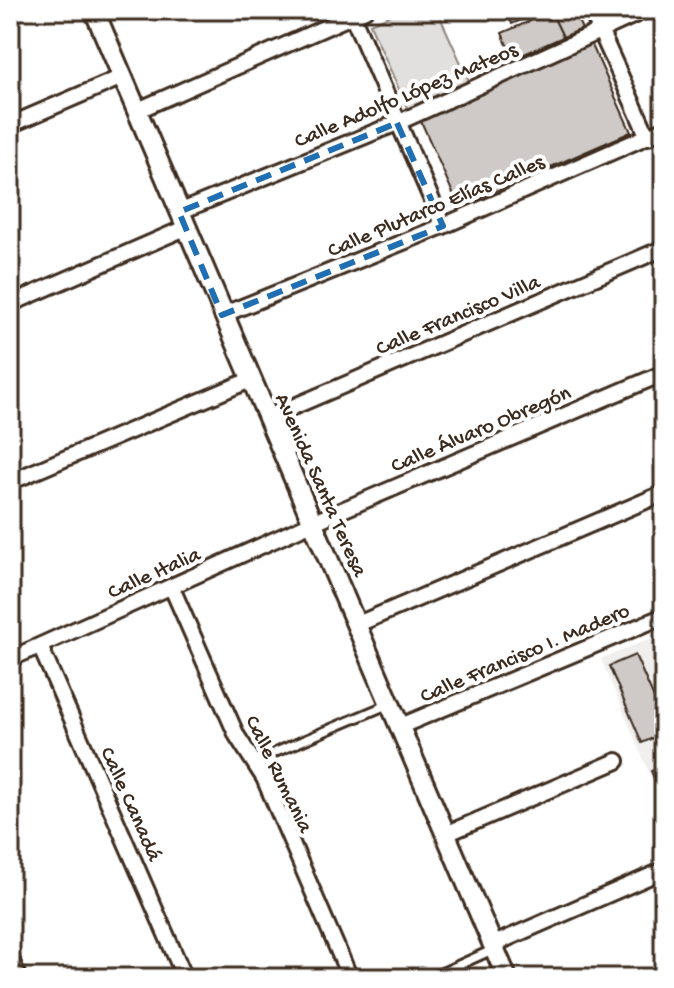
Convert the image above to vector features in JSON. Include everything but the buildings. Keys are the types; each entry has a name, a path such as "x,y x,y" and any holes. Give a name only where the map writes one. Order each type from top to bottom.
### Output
{"street":[{"name":"Avenida Santa Teresa","path":"94,10 507,978"},
{"path":"591,10 648,137"},
{"name":"Calle Adolfo López Mateos","path":"10,304 182,220 646,10"},
{"path":"136,111 356,12 397,123 443,226"},
{"path":"10,125 122,77"},
{"name":"Calle Plutarco Elías Calles","path":"222,315 443,226 664,129"},
{"name":"Calle Francisco Villa","path":"267,418 664,248"},
{"name":"Calle Álvaro Obregón","path":"314,522 664,373"},
{"path":"10,482 250,380"},
{"path":"358,624 664,493"},
{"name":"Calle Italia","path":"10,659 314,522"},
{"name":"Calle Rumania","path":"172,588 237,736 264,778 350,978"},
{"name":"Calle Francisco I. Madero","path":"401,726 664,616"},
{"name":"Calle Canadá","path":"40,646 185,978"},
{"path":"446,834 617,761"},
{"path":"493,947 664,870"},
{"path":"10,957 19,978"}],"lane":[{"path":"276,752 391,703"},
{"path":"430,978 447,974 493,947"}],"highlighted area":[{"path":"397,123 443,226 222,315 179,212"}],"shaded area":[{"path":"402,10 437,10 470,83 408,110 370,24"},
{"path":"664,633 664,808 601,659"}]}
